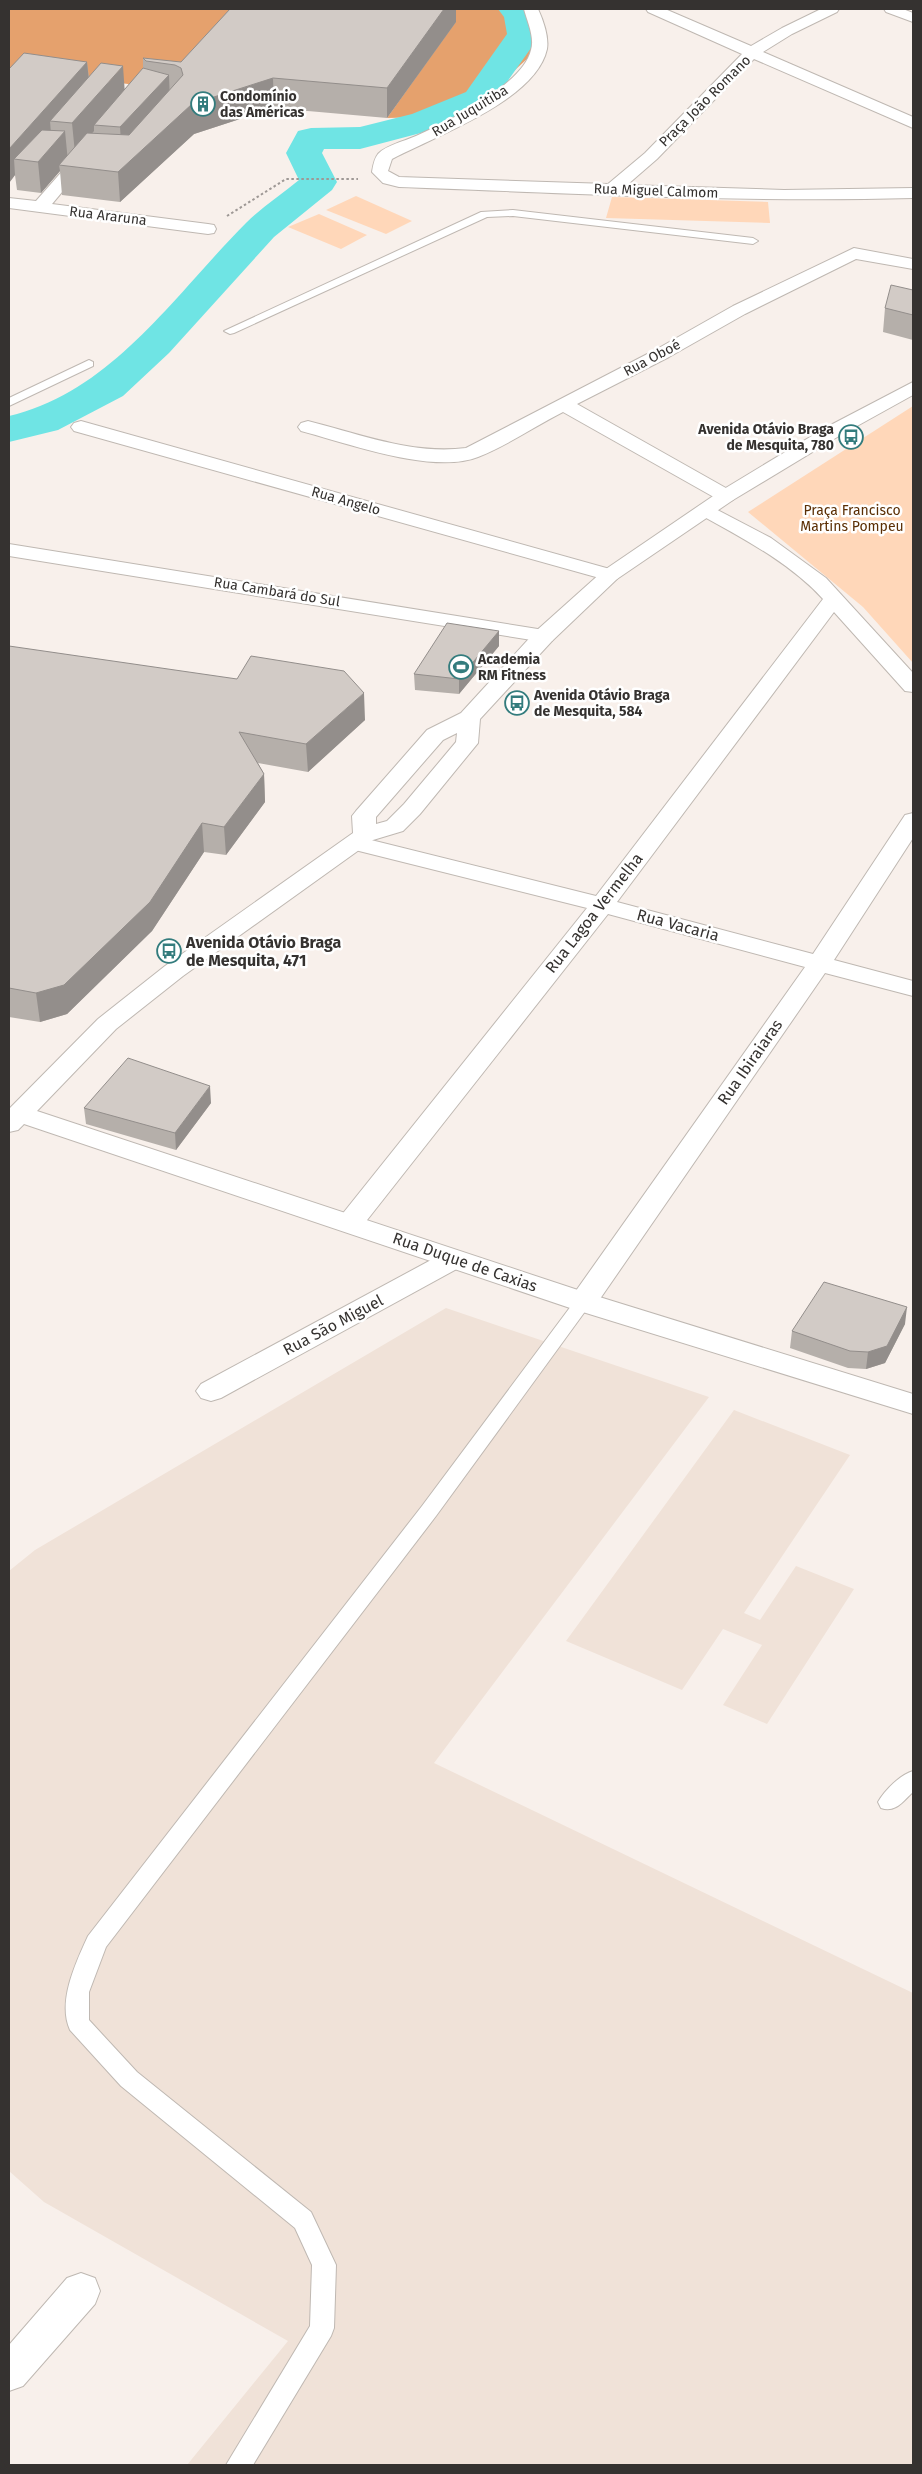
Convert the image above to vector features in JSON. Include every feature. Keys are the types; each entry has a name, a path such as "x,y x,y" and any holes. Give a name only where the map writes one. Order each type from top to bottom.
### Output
{"street":[{"name":"Rua Juquitiba","path":"399,182 388,180 380,172 385,156 466,117 506,90 526,73 537,57 539,48 531,9"},
{"path":"653,9 913,124"},
{"name":"Praça João Romano","path":"611,190 651,156 751,53 787,31 832,9"},
{"path":"891,9 913,18"},
{"path":"40,207 90,159 97,141"},
{"name":"Rua Miguel Calmom","path":"399,182 793,195 913,193"},
{"name":"Rua Araruna","path":"10,206 40,207 208,229"},
{"name":"Rua Oboé","path":"308,427 422,455 457,456 471,453 663,353 739,310 854,253 913,264"},
{"path":"360,839 364,816 435,735 469,718 544,636 610,575 726,496 832,432 913,388"},
{"path":"563,404 726,496"},
{"name":"Rua Angelo","path":"81,427 610,575"},
{"path":"706,510 764,542 818,582 913,686"},
{"name":"Rua Cambará do Sul","path":"9,550 544,636"},
{"name":"Rua Lagoa Vermelha","path":"350,1223 602,905 833,600"},
{"path":"14,1119 107,1024 174,971 360,839 395,826 412,809 466,743 469,718"},
{"name":"Rua Ibiraiaras","path":"583,1302 820,963 913,820"},
{"name":"Rua Vacaria","path":"360,839 913,988"},
{"name":"Rua Duque de Caxias","path":"14,1119 350,1223 583,1302 912,1400"},
{"name":"Rua São Miguel","path":"211,1391 454,1259"},
{"path":"9,2373 81,2291"}],"lane":[{"path":"66,157 90,159"},
{"path":"230,331 484,214 513,213 753,241"},
{"path":"9,402 89,364"},
{"path":"239,2465 322,2328 324,2265 303,2220 129,2079 78,2023 78,1992 96,1943 434,1503 583,1302"},
{"path":"889,1802 913,1779"}],"path":[{"path":"208,229 286,179 335,179"}],"shaded area":[{"path":"9,9 258,9 183,91 18,70 9,78"},
{"path":"309,9 520,9 538,49 464,116 387,118 455,22"},
{"path":"446,1308 709,1397 434,1763 913,1993 913,2465 187,2465 288,2341 44,2202 9,2171 9,1571 35,1550"},
{"path":"734,1410 850,1455 744,1613 760,1620 796,1566 854,1589 767,1724 723,1705 762,1645 723,1629 682,1690 566,1641"}],"green space":[{"path":"356,196 412,221 386,234 326,210"},
{"path":"612,197 768,202 770,223 606,218"},
{"path":"319,214 367,235 341,249 288,227"},
{"name":"Praça Francisco Martins Pompeu","path":"913,406 913,663 863,607 748,512"}],"building":[{"path":"230,9 444,9 387,88 273,78 192,104 118,172 59,165 87,133 129,135 183,75 181,68 175,65 146,61 143,58 181,62"},
{"path":"24,53 87,62 9,149 9,69"},
{"path":"101,63 123,66 72,123 50,121"},
{"path":"143,68 169,75 120,127 94,125"},
{"path":"42,130 65,131 38,162 14,159"},
{"path":"891,285 913,290 913,315 885,308"},
{"path":"447,623 499,631 459,679 414,674"},
{"path":"9,646 237,679 251,656 344,671 364,693 306,744 239,732 264,774 224,827 202,823 150,902 64,985 36,993 9,988"},
{"path":"128,1058 210,1086 175,1133 84,1108"},
{"path":"824,1282 907,1307 887,1346 868,1352 850,1351 792,1331"}],"waterway":[{"path":"9,429 43,421 108,387 155,344 261,229 319,182 304,153 311,139 360,138 424,122 478,99 524,34 519,12 514,9"}],"place":[{"name":"Condomínio das Américas","path":"203,104"},
{"name":"Avenida Otávio Braga de Mesquita, 780","path":"851,437"},
{"name":"Academia RM Fitness","path":"461,667"},
{"name":"Avenida Otávio Braga de Mesquita, 584","path":"517,703"},
{"name":"Avenida Otávio Braga de Mesquita, 471","path":"169,951"}]}
